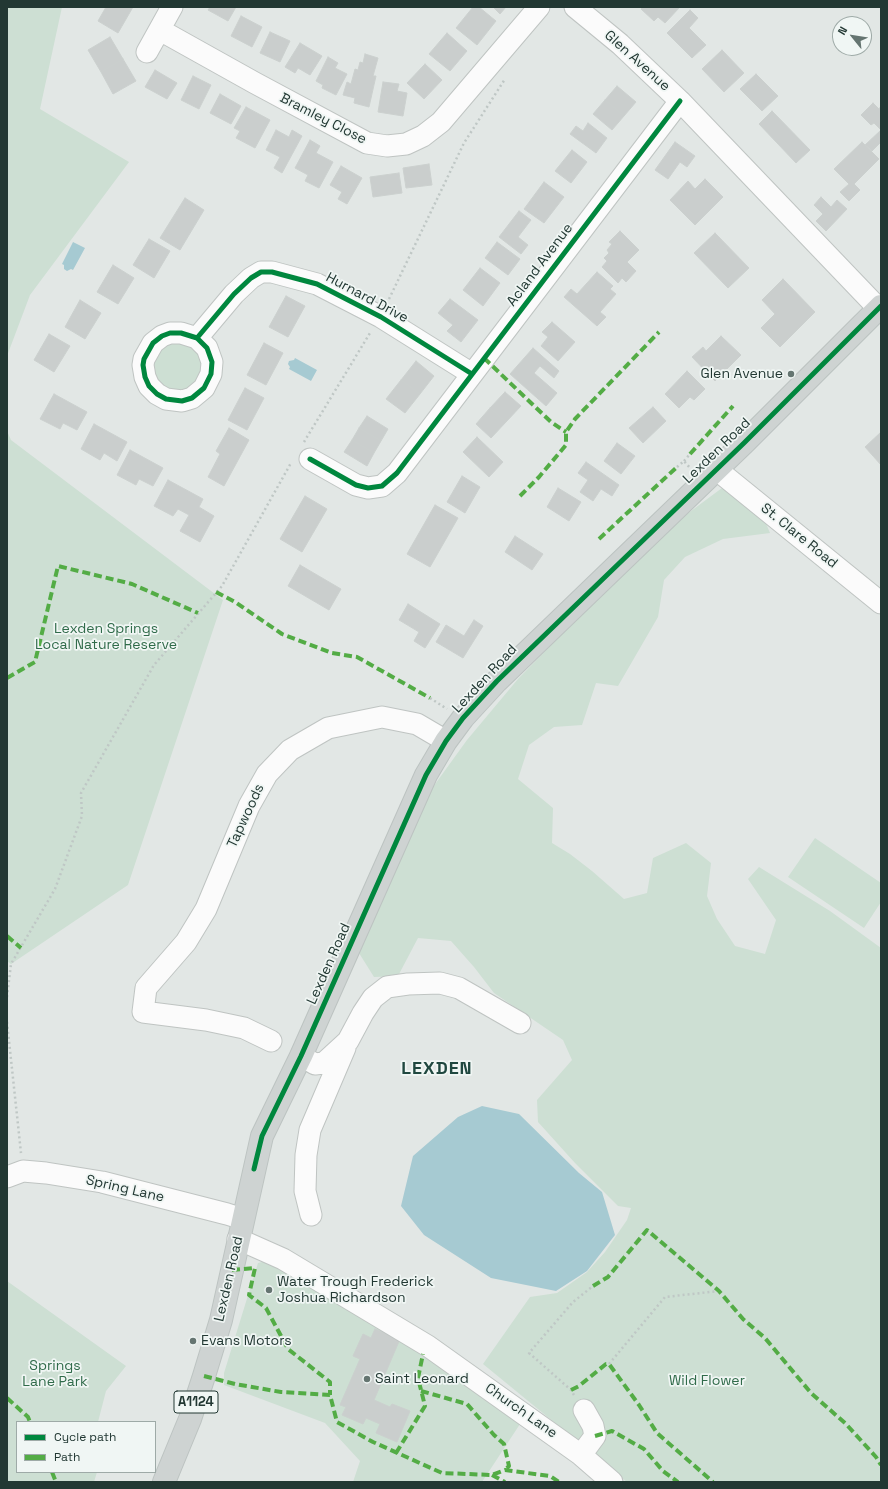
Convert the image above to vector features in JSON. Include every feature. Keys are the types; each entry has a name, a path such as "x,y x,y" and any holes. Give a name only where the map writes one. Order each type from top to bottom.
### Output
{"main road":[{"name":"Lexden Road","path":"164,1482 190,1419 221,1320 262,1136 301,1056 426,775 446,740 463,718 497,681 880,308"}],"street":[{"path":"148,52 172,7"},
{"name":"Bramley Close","path":"160,30 367,143 387,146 406,144 423,136 441,122 539,7"},
{"name":"Glen Avenue","path":"575,7 620,44 680,101 880,308"},
{"name":"Acland Avenue","path":"303,453 356,484 368,488 382,486 397,474 680,101"},
{"name":"Hurnard Drive","path":"197,338 234,294 250,278 260,272 272,272 317,284 381,317 472,374"},
{"name":"St. Clare Road","path":"716,469 881,603"},
{"name":"Tapwoods","path":"271,1041 244,1028 206,1020 143,1012 146,988 186,942 206,909 248,806 267,774 290,750 328,728 382,717 417,724 446,740"},
{"path":"311,1215 304,1191 306,1155 310,1130 348,1042 363,1013 373,998 387,988 408,984 440,983 459,988 520,1023"},
{"path":"301,1056 315,1064 324,1063 348,1042"},
{"name":"Spring Lane","path":"15,1174 102,1182 227,1214 241,1229"},
{"name":"Church Lane","path":"241,1229 283,1259 428,1346 582,1455 612,1482"},
{"path":"582,1455 595,1436 593,1426 584,1410"}],"path":[{"path":"7,997 11,964 55,889 82,816 82,793 154,665 222,586 303,453 381,317 464,143 506,78"},
{"path":"677,467 690,454"},
{"path":"684,461 691,468"},
{"path":"7,1022 15,1174"},
{"path":"584,1410 571,1390 529,1353 573,1302 593,1286"},
{"path":"609,1364 665,1297 719,1291"}],"green space":[{"path":"7,7 62,7 40,109 129,162 30,295 7,356"},
{"path":"166,339 195,343 206,370 190,392 164,392 148,362"},
{"name":"Lexden Springs Local Nature Reserve","path":"7,431 11,440 223,600 128,885 11,964 7,961"},
{"name":"Wild Flower","path":"726,485 760,509 770,533 723,539 685,557 664,580 658,617 618,686 596,683 582,725 554,727 529,745 518,779 553,808 552,843 570,854 592,871 624,899 647,893 653,858 686,843 711,863 707,896 717,919 735,946 765,954 776,920 748,879 759,867 830,911 881,948 881,1482 627,1482 483,1364 530,1297 557,1293 587,1272 605,1252 627,1220 631,1208 618,1206 575,1163 538,1122 537,1100 572,1060 563,1040 494,993 451,941 418,938 398,976 374,977 359,953 420,805 467,740 518,679 591,604 679,520"},
{"path":"815,838 881,883 881,902 864,928 788,877"},
{"path":"266,1261 362,1310 458,1377 520,1424 482,1482 353,1482 360,1461 325,1423 224,1385 224,1373 258,1263"},
{"name":"Springs Lane Park","path":"7,1281 126,1366 106,1391 98,1421 16,1421 16,1473 97,1473 94,1482 7,1482"}],"water":[{"path":"73,242 85,248 73,270 71,269 67,271 64,269 64,265 62,264"},
{"path":"295,358 317,370 311,381 289,369 289,361 294,360"},
{"path":"482,1106 519,1114 579,1173 602,1192 615,1235 587,1271 556,1291 491,1278 424,1235 401,1206 413,1156 458,1117"}],"building":[{"path":"106,7 133,7 118,33 98,21"},
{"path":"210,7 236,7 228,21 208,10"},
{"path":"473,7 479,7 496,21 477,45 456,28"},
{"path":"493,7 506,7 500,14"},
{"path":"643,7 680,7 665,23 658,17 654,21 641,9"},
{"path":"690,10 698,18 689,28 706,45 692,58 667,33"},
{"path":"241,16 262,27 252,47 231,36"},
{"path":"270,32 290,41 280,62 260,53"},
{"path":"447,33 467,51 450,71 429,54"},
{"path":"110,37 123,59 101,72 88,50"},
{"path":"300,43 322,56 310,75 298,68 295,73 285,67"},
{"path":"722,50 744,73 724,92 702,69"},
{"path":"365,54 378,58 373,76 376,76 369,107 354,103 355,98 343,95 347,82 351,84 355,69 358,70 360,62 363,63"},
{"path":"328,57 338,63 335,68 347,74 336,95 322,88 323,85 316,81"},
{"path":"123,59 136,81 113,94 101,72"},
{"path":"425,64 442,80 424,99 407,83"},
{"path":"155,70 177,83 167,99 145,87"},
{"path":"756,74 778,96 762,111 740,89"},
{"path":"193,76 211,85 199,109 181,100"},
{"path":"383,82 399,84 397,91 407,93 403,116 378,112"},
{"path":"617,86 636,102 624,116 605,100"},
{"path":"220,94 241,106 231,124 210,113"},
{"path":"605,100 624,116 612,130 593,114"},
{"path":"873,103 879,109 881,106 881,130 874,123 871,125 861,115"},
{"path":"246,107 270,120 255,148 236,138 240,131 234,128"},
{"path":"772,111 810,150 796,163 759,124"},
{"path":"588,123 607,138 596,153 570,134 576,126 583,131"},
{"path":"276,130 289,137 292,130 302,136 282,173 274,168 280,157 266,150"},
{"path":"881,130 881,142 872,151 865,145"},
{"path":"310,140 320,146 316,153 333,162 319,188 305,181 308,175 295,168"},
{"path":"675,142 695,156 687,167 680,162 668,179 655,170"},
{"path":"862,142 879,159 854,184 860,190 849,201 840,192 849,184 834,169"},
{"path":"572,150 587,162 571,183 555,171"},
{"path":"429,164 432,185 406,188 403,168"},
{"path":"341,166 362,178 347,204 338,199 342,192 330,185"},
{"path":"399,173 402,193 373,197 370,177"},
{"path":"705,179 723,197 695,225 670,200 688,181 695,189"},
{"path":"544,182 564,197 544,223 524,209"},
{"path":"821,197 831,207 837,200 847,209 826,231 816,221 823,214 814,205"},
{"path":"185,198 204,210 180,250 160,238"},
{"path":"519,211 531,220 518,237 528,245 521,254 499,237"},
{"path":"620,231 639,250 627,262 636,271 626,282 622,278 618,283 602,267 607,261 604,258 609,253 607,250 612,244 609,242"},
{"path":"715,233 749,268 728,288 694,253"},
{"path":"149,239 170,251 154,278 133,265"},
{"path":"497,242 520,259 508,275 485,258"},
{"path":"113,265 134,278 118,304 97,292"},
{"path":"480,268 500,283 483,306 463,290"},
{"path":"597,272 613,286 610,289 616,294 600,312 606,317 597,326 564,297 571,289 577,294"},
{"path":"783,279 815,312 780,347 761,328 775,314 762,300"},
{"path":"286,296 305,306 288,337 269,327"},
{"path":"450,299 478,320 461,342 447,331 453,325 438,313"},
{"path":"80,300 101,313 85,339 65,327"},
{"path":"552,322 575,342 558,361 541,346 548,337 542,332"},
{"path":"49,334 70,346 54,372 34,360"},
{"path":"721,336 741,355 715,381 692,357 703,347 706,351"},
{"path":"264,343 283,353 266,385 247,375"},
{"path":"533,348 559,371 554,378 540,366 534,373 557,393 546,406 510,374"},
{"path":"416,361 434,376 420,394 401,380"},
{"path":"687,371 705,389 694,400 690,397 679,408 665,394"},
{"path":"401,380 420,394 405,413 386,399"},
{"path":"245,388 264,398 247,430 228,420"},
{"path":"505,392 521,406 506,422 490,408"},
{"path":"54,394 87,412 77,430 63,423 60,429 40,419"},
{"path":"653,407 666,421 643,443 629,428"},
{"path":"490,408 506,422 491,438 476,424"},
{"path":"367,416 388,429 381,441 359,428"},
{"path":"94,424 127,442 117,461 104,453 100,460 81,449"},
{"path":"229,428 249,440 224,486 208,477 220,454 216,451"},
{"path":"359,428 381,441 374,453 352,440"},
{"path":"881,432 881,465 865,447"},
{"path":"477,437 503,462 489,477 463,452"},
{"path":"352,440 374,453 367,466 344,452"},
{"path":"617,443 635,456 621,474 604,461"},
{"path":"130,450 163,468 153,486 139,479 136,485 117,475"},
{"path":"586,462 619,485 612,496 601,489 593,501 580,492 588,480 578,473"},
{"path":"462,476 480,487 465,513 447,502"},
{"path":"168,480 203,499 199,507 214,516 200,542 180,531 189,515 178,509 173,516 154,506"},
{"path":"558,488 581,502 569,521 547,507"},
{"path":"305,496 327,509 302,552 280,539"},
{"path":"435,505 458,518 430,567 407,554"},
{"path":"515,536 543,554 532,570 505,552"},
{"path":"300,565 341,589 329,610 288,586"},
{"path":"408,604 440,624 425,648 414,641 419,632 399,620"},
{"path":"474,620 483,626 463,658 436,642 446,625 464,636"},
{"name":"Saint Leonard","path":"375,1329 400,1339 374,1400 390,1407 392,1404 410,1411 397,1442 376,1433 380,1424 366,1418 363,1424 342,1415 346,1407 340,1405 360,1359 353,1356 363,1334 371,1338"}],"marked path":[{"path":"520,496 539,477 566,445 566,432 575,419 659,332"},
{"path":"484,358 551,422 566,432"},
{"path":"690,454 733,406"},
{"path":"599,539 677,467"},
{"path":"7,678 35,662 58,566 132,584 198,613"},
{"path":"216,592 235,602 282,634 332,653 357,657 430,698"},
{"path":"7,936 21,948"},
{"path":"593,1286 608,1277 647,1230 719,1291 743,1319 765,1338 811,1393 846,1424 876,1457 881,1465"},
{"path":"232,1270 255,1268 249,1295 266,1308 288,1349 330,1382 330,1395"},
{"path":"396,1453 425,1406 418,1378 423,1354"},
{"path":"571,1390 579,1386 606,1364 609,1364 639,1405 657,1433 713,1482"},
{"path":"204,1376 235,1384 281,1392 330,1395 337,1422 373,1442 442,1473 492,1475 505,1470 550,1476 559,1482"},
{"path":"421,1391 467,1404 494,1435 504,1444 509,1466 505,1470"},
{"path":"7,1398 28,1417 30,1421"},
{"path":"595,1436 612,1431 644,1449 663,1471 678,1482"},
{"path":"52,1473 56,1482"},
{"path":"492,1475 505,1482"}],"cycle path":[{"path":"310,459 356,485 368,488 382,486 397,473 680,101"},
{"path":"197,338 181,333 170,333 162,336 153,343 144,359 143,365 145,377 149,386 157,394 166,399 182,401 192,398 204,388 211,374 212,362 207,348 197,338 234,294 251,278 261,272 272,272 317,284 381,317 472,374"},
{"path":"254,1169 262,1136 301,1056 426,775 446,741 463,718 497,681 744,443 881,306"}],"place":[{"name":"Glen Avenue","path":"791,374"},
{"name":"Water Trough Frederick Joshua Richardson","path":"269,1290"},
{"name":"Evans Motors","path":"193,1341"},
{"name":"Saint Leonard","path":"367,1379"}],"district":[{"name":"LEXDEN","path":"437,1069"}]}
